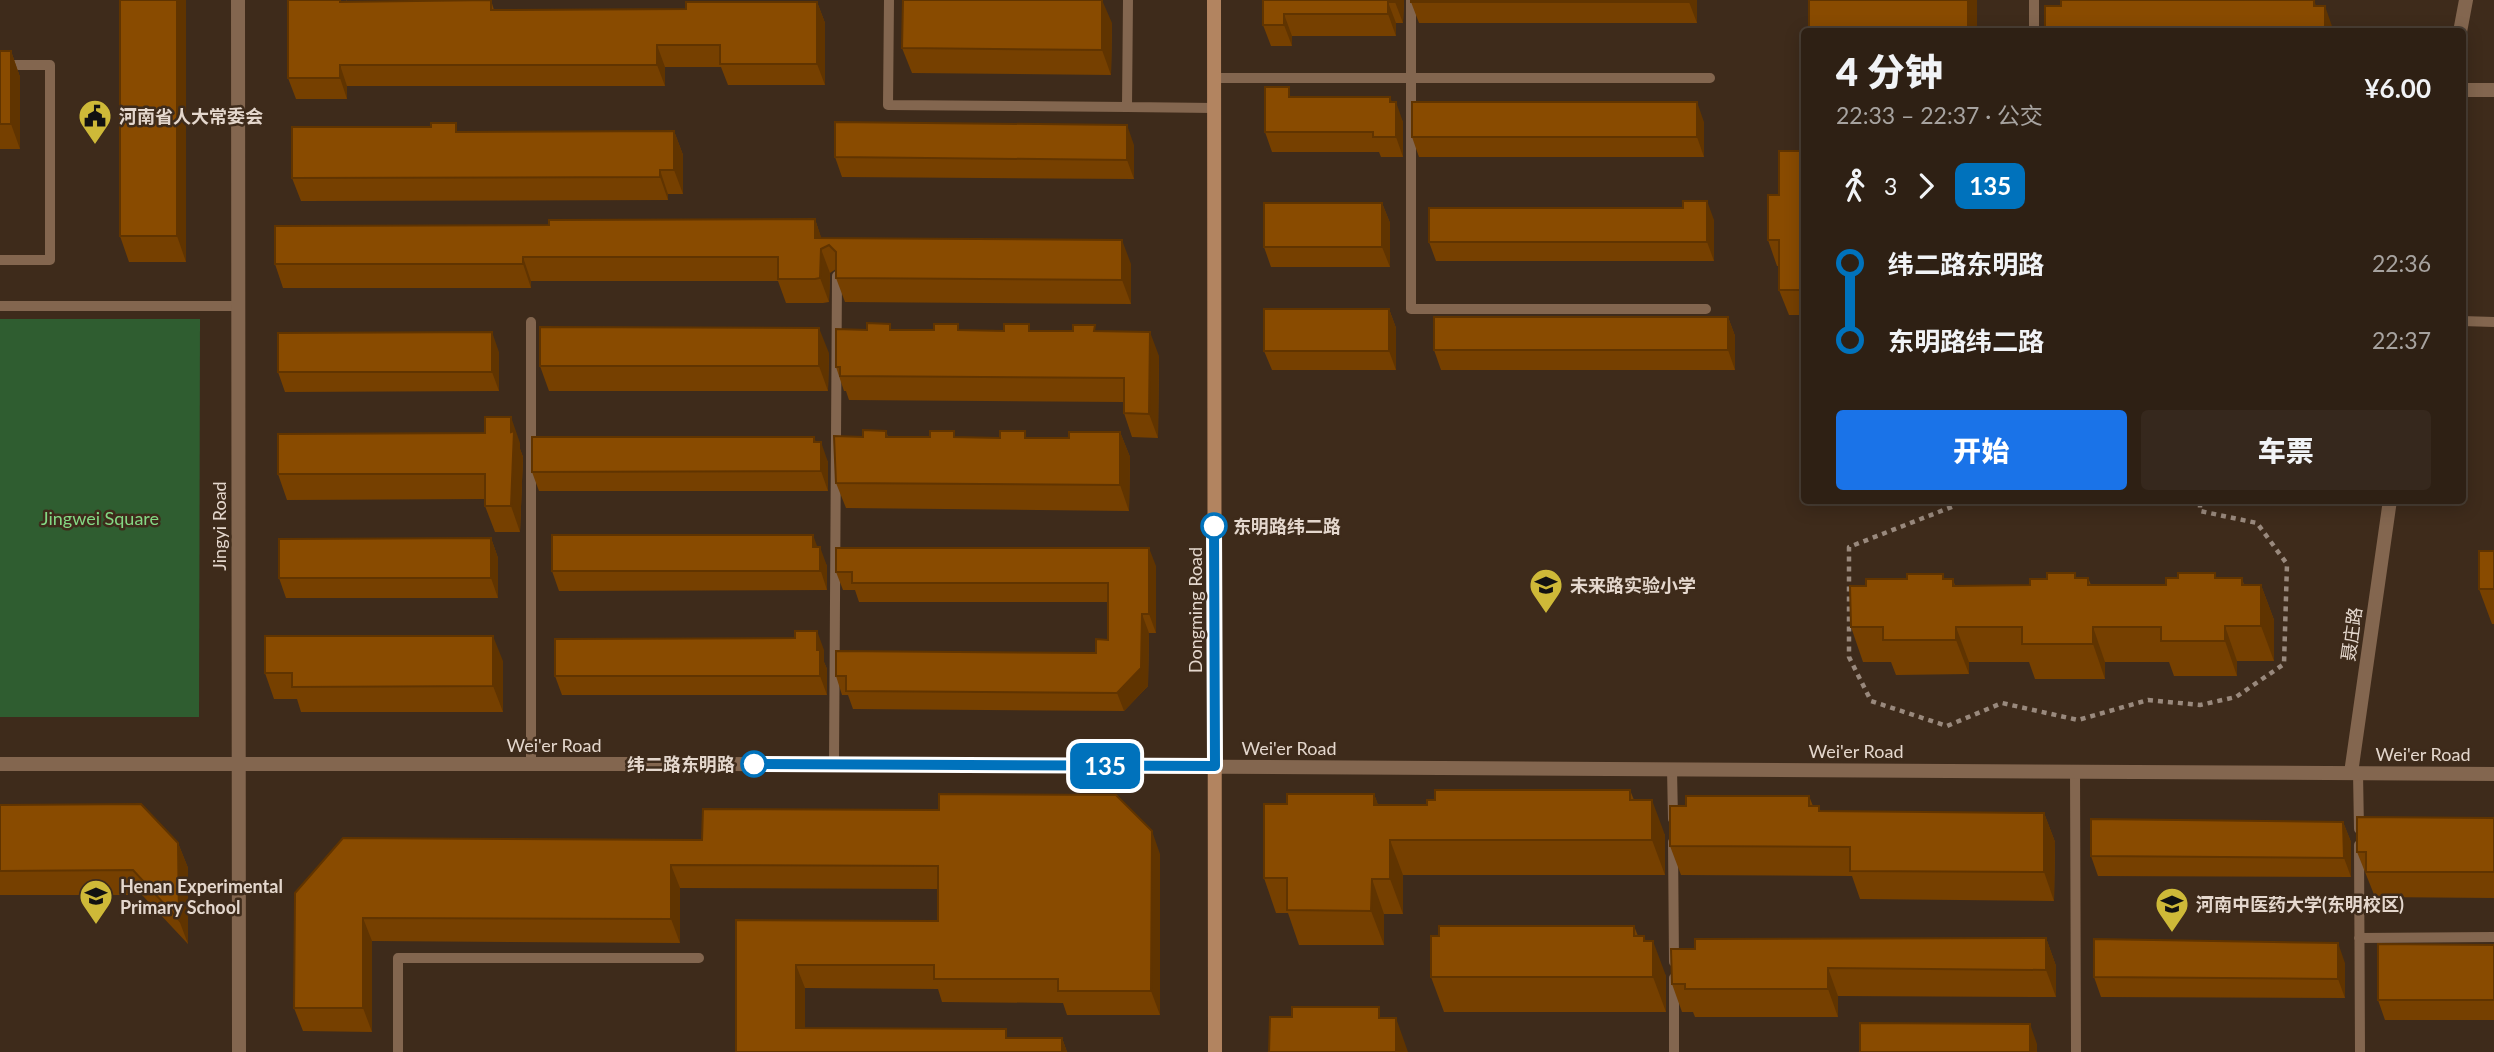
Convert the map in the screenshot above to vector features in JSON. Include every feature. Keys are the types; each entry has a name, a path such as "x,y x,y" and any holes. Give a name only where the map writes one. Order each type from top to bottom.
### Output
{"street":[{"name":"Jingyi Road","path":"238,0 239,1052"},
{"name":"Dongming Road","path":"1214,0 1215,1052"},
{"path":"2461,28 2466,0"},
{"path":"2466,90 2494,90"},
{"name":"聂庄路","path":"2354,773 2389,504"},
{"name":"Wei'er Road","path":"0,764 834,764 2494,774"}],"lane":[{"path":"889,0 888,105 1214,108"},
{"path":"1127,107 1128,0"},
{"path":"1411,0 1411,309 1706,309"},
{"path":"2034,0 2034,28"},
{"path":"0,65 50,65 50,260 0,260"},
{"path":"1214,78 1710,78"},
{"path":"834,764 837,276"},
{"path":"0,306 238,306"},
{"path":"531,321 531,764"},
{"path":"2466,321 2494,322"},
{"path":"1672,769 1674,1052"},
{"path":"2075,771 2076,1052"},
{"path":"2354,773 2360,1052"},
{"path":"2359,938 2494,937"},
{"path":"398,1052 398,958 699,958"}],"path":[{"path":"1956,504 1849,547 1849,657 1871,701 1947,726 2003,704 2078,720 2147,700 2200,705 2236,697 2284,664 2287,564 2257,523 2200,511 2200,504"}],"green space":[{"name":"Jingwei Square","path":"0,319 200,319 199,717 0,717"}],"building":[{"path":"120,0 177,0 177,236 120,236"},
{"path":"288,0 491,0 491,10 686,9 686,2 817,2 817,64 720,64 720,45 657,45 657,65 340,65 340,78 288,78"},
{"path":"903,0 1102,0 1102,50 902,48"},
{"path":"1263,0 1395,2 1388,2 1388,14 1284,14 1284,25 1263,25"},
{"path":"1689,0 1689,2 1411,2"},
{"path":"1809,0 1968,0 1968,28 1809,28"},
{"path":"2061,0 2314,0 2314,6 2325,6 2325,28 2045,28 2045,6 2061,6"},
{"path":"0,51 11,51 11,124 0,124"},
{"path":"1265,87 1289,87 1289,97 1390,97 1390,102 1396,102 1396,137 1373,137 1373,132 1265,132"},
{"path":"1412,102 1697,102 1697,137 1412,137"},
{"path":"835,122 1127,125 1127,160 835,157"},
{"path":"431,123 456,123 456,132 674,131 674,170 660,170 660,177 292,178 292,127 431,127"},
{"path":"1779,151 1801,151 1801,290 1779,290 1779,240 1768,240 1768,195 1779,195"},
{"path":"1683,201 1707,201 1707,242 1429,242 1429,208 1683,208"},
{"path":"1264,203 1382,203 1382,247 1264,247"},
{"path":"815,219 815,238 1122,240 1122,280 836,278 836,252 829,245 821,249 820,278 815,279 778,279 778,257 523,257 523,264 275,264 275,226 549,225 549,220"},
{"path":"1264,309 1389,309 1389,351 1264,351"},
{"path":"1434,317 1728,317 1728,350 1434,350"},
{"path":"867,323 890,324 890,330 934,330 934,324 958,324 958,330 1004,331 1004,324 1029,324 1029,331 1073,331 1073,325 1095,325 1094,331 1150,332 1149,414 1124,413 1124,378 840,376 840,367 836,367 836,329 867,330"},
{"path":"540,327 819,328 819,366 540,366"},
{"path":"492,332 492,372 278,372 278,333"},
{"path":"485,417 511,417 511,432 514,431 511,506 485,506 485,474 278,474 278,434 485,433"},
{"path":"863,430 886,431 886,437 930,437 930,431 954,431 954,437 1000,438 1000,431 1025,431 1025,438 1069,438 1069,432 1120,432 1120,485 836,483 834,436 863,437"},
{"path":"532,437 814,437 814,442 821,442 821,471 532,472"},
{"path":"552,535 813,535 813,547 820,547 820,571 552,571"},
{"path":"491,538 491,578 279,578 279,539"},
{"path":"836,548 1149,548 1149,614 1142,614 1141,668 1117,693 846,691 846,676 836,676 836,651 1096,653 1096,639 1108,640 1108,583 852,583 852,572 836,572"},
{"path":"2479,551 2494,551 2494,589 2479,589"},
{"path":"2047,573 2075,573 2075,578 2088,578 2088,585 2166,585 2166,578 2178,578 2178,573 2215,573 2215,578 2242,578 2242,585 2261,585 2261,626 2225,626 2225,641 2161,641 2161,627 2093,627 2093,644 2022,644 2022,627 1956,627 1956,640 1883,640 1883,627 1851,627 1850,586 1866,586 1866,579 1907,579 1907,574 1943,574 1943,579 1953,579 1953,586 2030,585 2030,579 2047,579"},
{"path":"795,631 817,631 820,676 555,676 555,639 795,638"},
{"path":"265,636 493,636 493,686 292,687 292,673 265,673"},
{"path":"1435,790 1630,790 1630,800 1652,800 1652,840 1390,840 1390,879 1372,879 1371,911 1287,910 1287,878 1264,878 1264,804 1287,804 1287,794 1374,794 1374,805 1427,805 1427,800 1435,800"},
{"path":"939,794 1116,795 1152,831 1151,991 1058,991 1058,979 934,979 934,965 796,965 796,1028 1006,1029 1006,1038 1062,1038 1062,1052 736,1052 736,920 938,921 938,866 671,865 671,919 363,918 363,1008 294,1008 295,893 343,838 702,840 703,809 939,810"},
{"path":"1686,796 1809,796 1809,806 1819,806 1819,811 2044,813 2044,872 1850,871 1850,847 1670,846 1670,806 1686,806"},
{"path":"141,804 178,843 179,920 133,870 0,871 0,805"},
{"path":"2357,817 2494,818 2494,872 2366,872 2366,852 2357,852"},
{"path":"2091,819 2343,822 2344,858 2091,856"},
{"path":"1439,926 1634,926 1634,936 1644,936 1644,941 1653,941 1653,977 1431,977 1431,936 1439,936"},
{"path":"2046,938 2046,970 1828,968 1828,989 1685,989 1685,984 1672,984 1671,949 1695,949 1695,939"},
{"path":"2094,939 2338,943 2338,979 2094,977"},
{"path":"2378,944 2494,945 2494,1000 2378,1000"},
{"path":"1292,1007 1379,1007 1379,1018 1396,1018 1396,1052 1269,1052 1270,1017 1292,1017"},
{"path":"1860,1023 2030,1024 2030,1052 1860,1052"}],"bus line":[{"name":"135","path":"754,764 1215,766 1214,526"}],"place":[{"name":"河南省人大常委会","path":"95,146"},
{"name":"东明路纬二路","path":"1214,526"},
{"name":"未来路实验小学","path":"1546,615"},
{"name":"纬二路东明路","path":"754,764"},
{"name":"Henan Experimental Primary School","path":"96,926"},
{"name":"河南中医药大学(东明校区)","path":"2172,934"}]}
